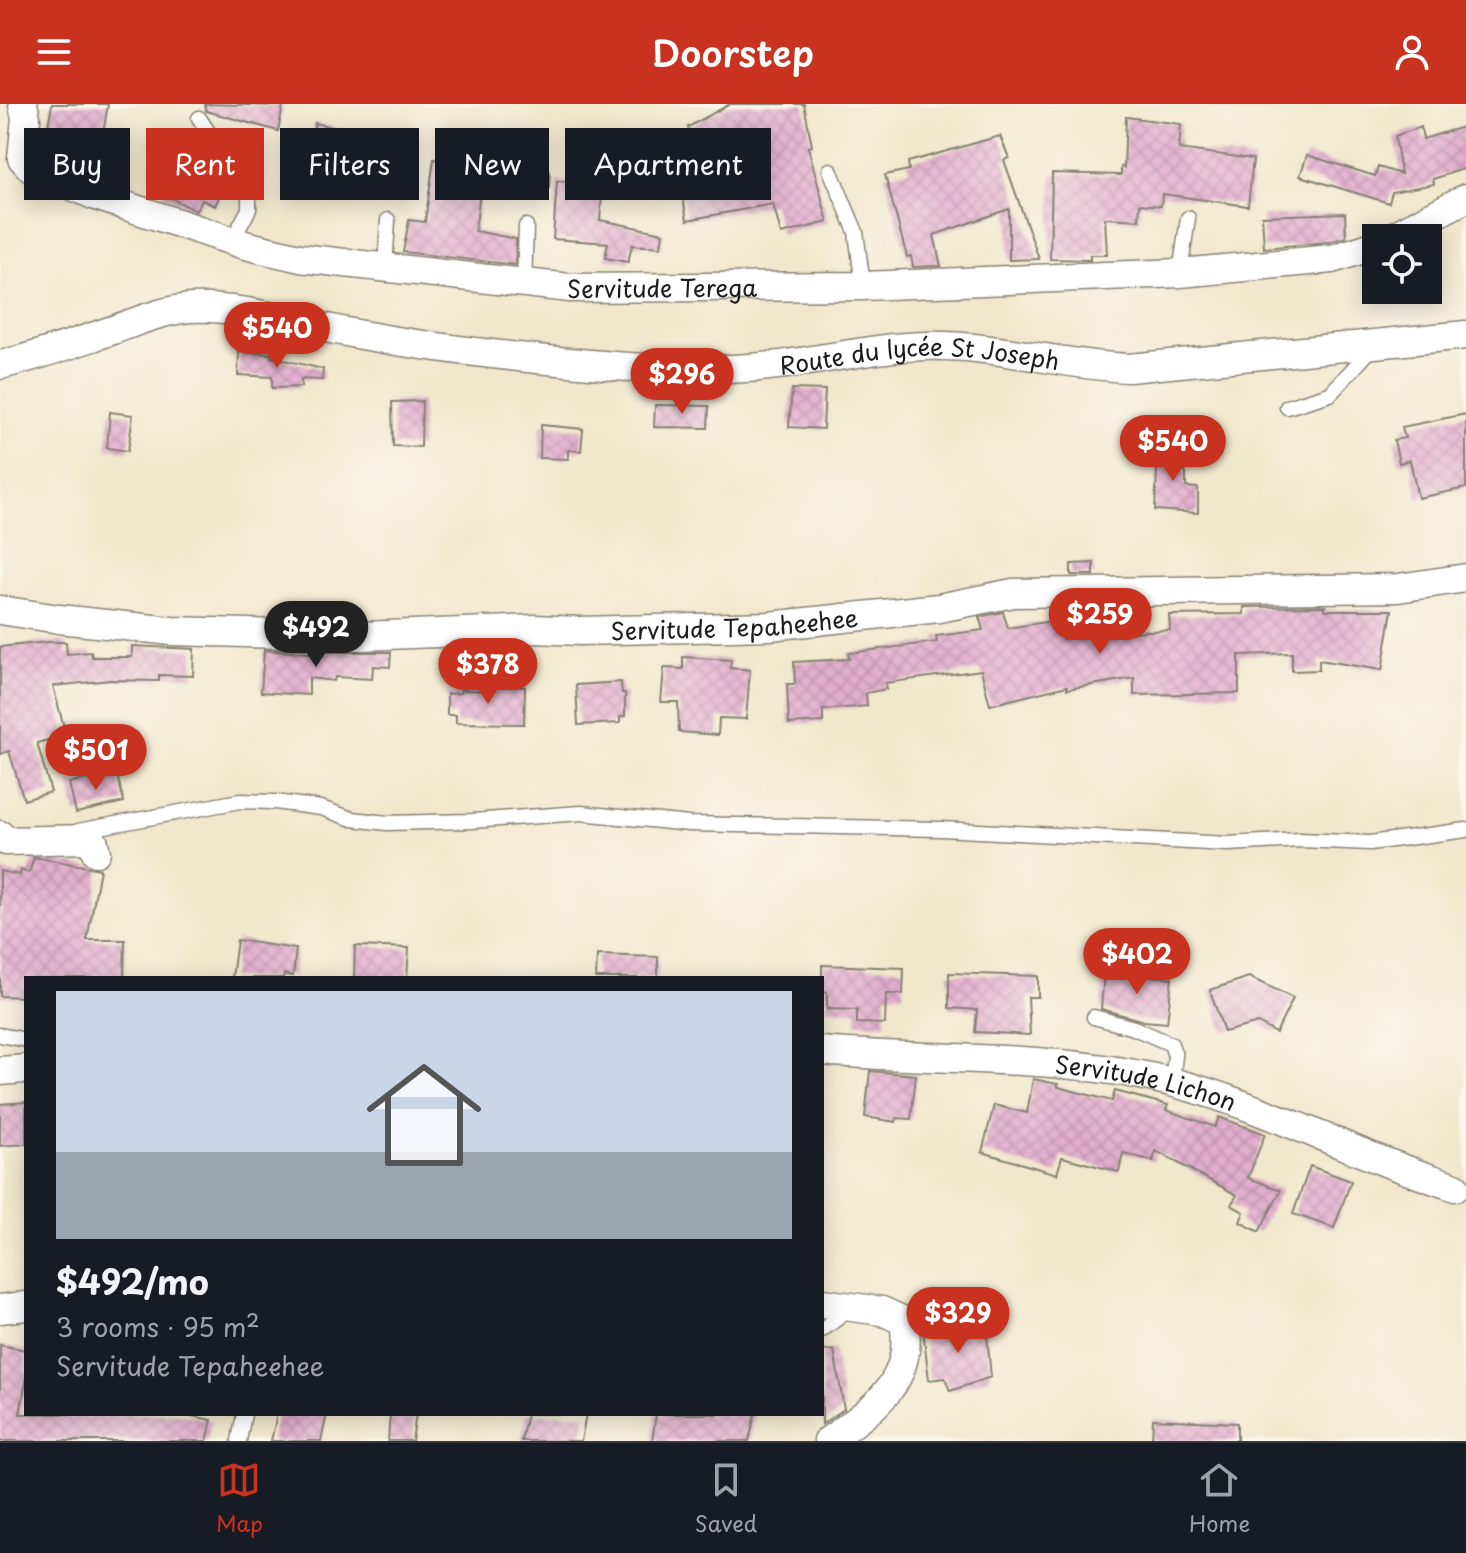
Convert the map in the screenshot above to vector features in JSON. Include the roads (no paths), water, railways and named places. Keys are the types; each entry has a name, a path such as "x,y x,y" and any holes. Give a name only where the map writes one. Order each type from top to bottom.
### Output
{"street":[{"name":"Servitude Terega","path":"23,104 26,118 21,154 32,169 96,196 232,241 300,258 524,284 570,288 863,286 1180,273 1332,259 1362,249"},
{"path":"1417,224 1466,198"},
{"name":"Route du lycée St Joseph","path":"0,365 144,319 190,308 231,311 399,342 473,352 684,370 786,364 880,349 924,346 987,348 1088,365 1129,368 1466,335"},
{"name":"Servitude Tepaheehee","path":"0,610 172,631 361,636 535,629 580,631 769,626 939,608 1013,593 1398,588 1466,578"},
{"path":"1,836 6,841 88,839 94,843 96,852"},
{"name":"Servitude Lichon","path":"824,1051 890,1057 1033,1060 1093,1067 1172,1082 1242,1103 1362,1153 1455,1187"},
{"path":"0,1071 24,1069"},
{"path":"828,1441 870,1412 889,1391 900,1372 907,1341 904,1321 882,1311 835,1304"},
{"path":"0,1309 24,1306"}],"lane":[{"path":"199,118 249,194 249,209 232,241"},
{"path":"830,170 856,232 863,286"},
{"path":"1180,273 1188,218"},
{"path":"385,268 388,220"},
{"path":"524,284 526,226"},
{"path":"1287,407 1330,394 1377,343"},
{"path":"1,836 8,839 71,832 240,801 321,808 352,819 387,823 581,813 689,824 970,830 1228,844 1300,840 1370,843 1466,830"},
{"path":"1094,1017 1134,1028 1171,1044 1175,1056 1172,1082"},
{"path":"0,1035 24,1040"},
{"path":"824,1328 838,1318 835,1304"},
{"path":"239,1441 244,1416"}]}
